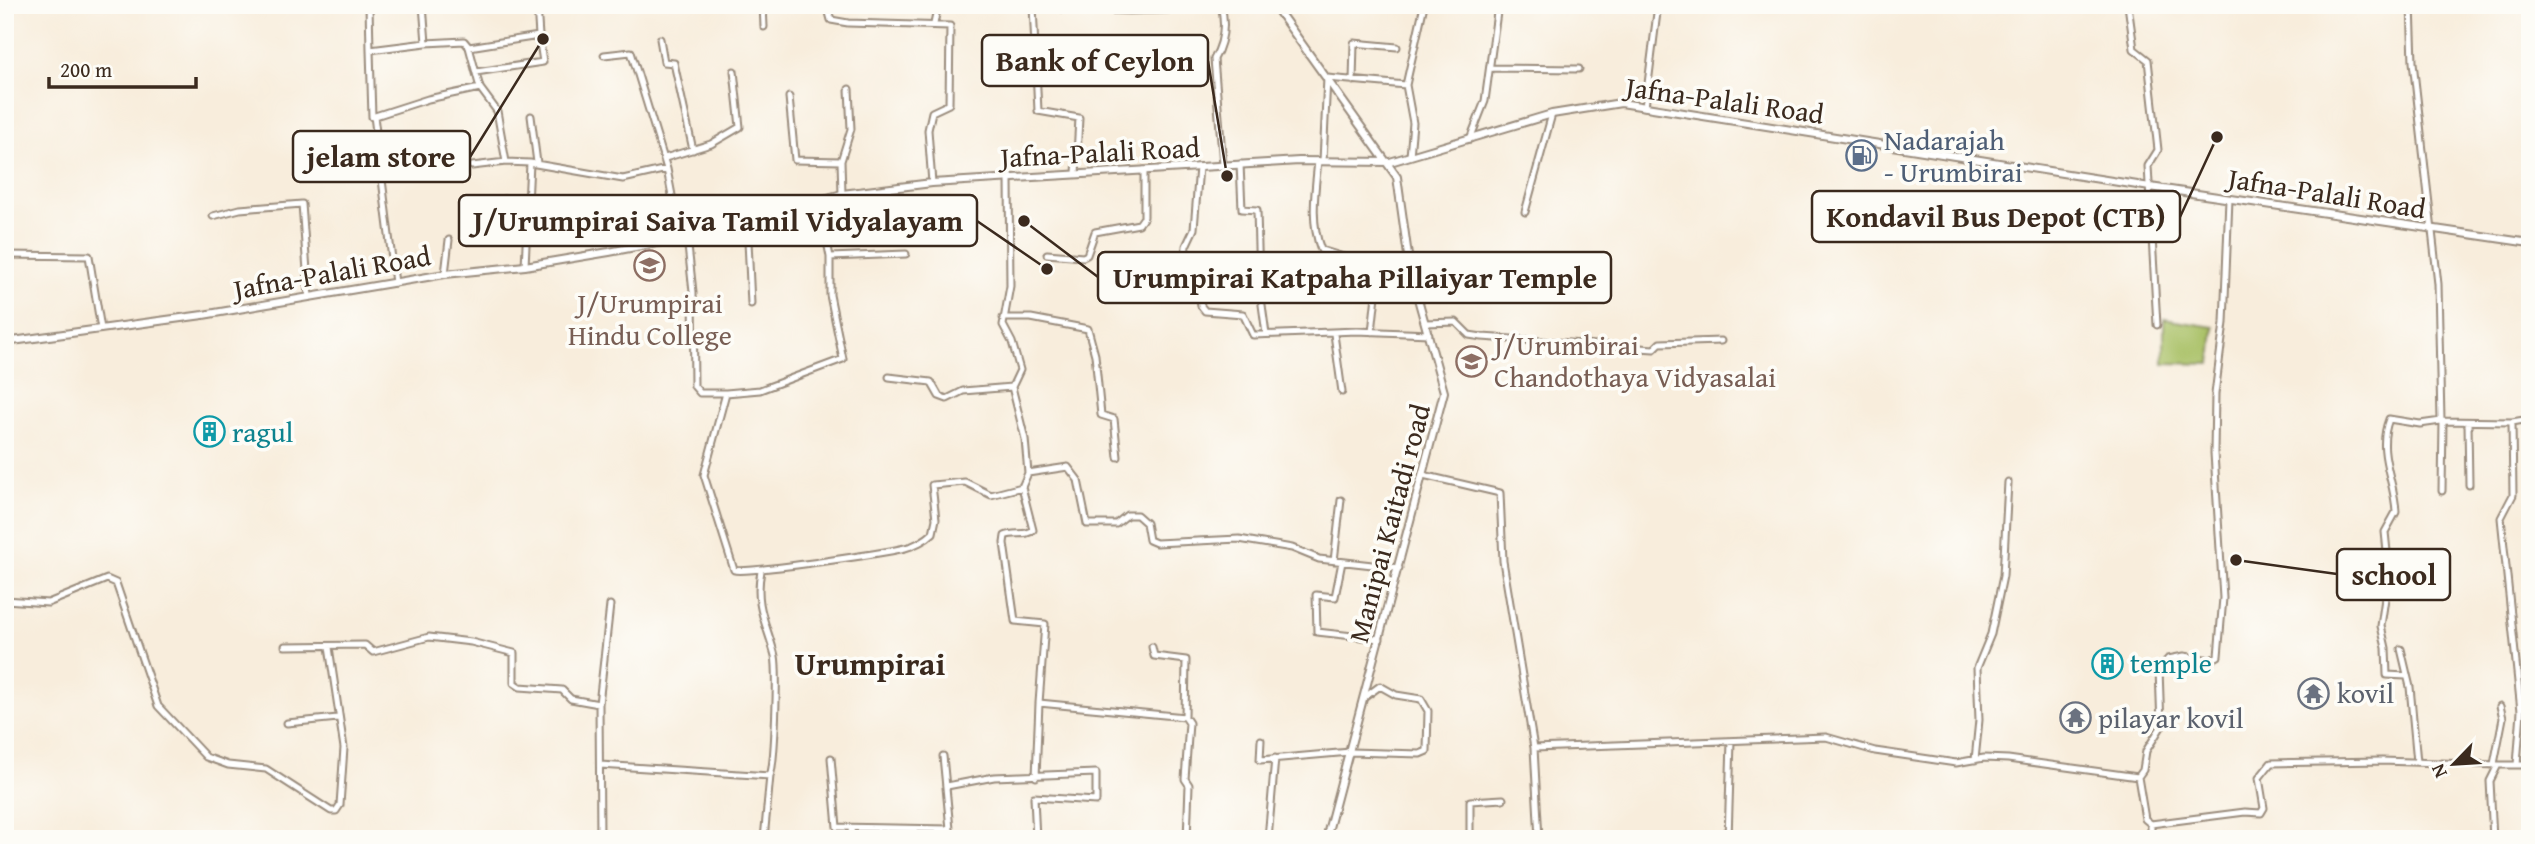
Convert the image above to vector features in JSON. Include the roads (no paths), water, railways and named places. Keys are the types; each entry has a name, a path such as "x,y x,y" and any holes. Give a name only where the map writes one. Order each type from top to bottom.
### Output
{"main road":[{"name":"Manipai Kaitadi road","path":"1274,5 1390,162 1401,189 1410,270 1444,392 1326,839"},
{"name":"Jafna-Palali Road","path":"5,342 445,274 525,266 684,237 842,194 932,183 1240,164 1390,162 1552,114 1621,103 2150,187 2530,243"}],"street":[{"path":"369,5 374,116 395,283"},
{"path":"423,5 426,43"},
{"path":"476,72 543,62 537,5"},
{"path":"763,5 764,27"},
{"path":"827,5 831,20 950,26 950,104 932,112 928,130 932,183"},
{"path":"934,24 938,5"},
{"path":"1076,174 1079,118 1038,111 1031,6 1045,10 1076,7 1164,11 1193,9 1199,5"},
{"path":"1221,5 1224,30 1222,45 1214,59 1223,165"},
{"path":"1410,156 1413,123 1406,85 1424,5"},
{"path":"1470,139 1485,101 1498,5"},
{"path":"1645,107 1658,5"},
{"path":"2128,5 2134,49 2148,60 2158,137 2158,153 2148,166 2157,325"},
{"path":"2411,5 2413,62 2438,284 2442,491"},
{"path":"469,47 539,36"},
{"path":"660,39 664,62 674,63 693,150"},
{"path":"370,50 464,41 469,47 480,88 497,111 506,162"},
{"path":"630,42 665,158 684,237 693,292 694,386 700,393 726,393 770,387 843,359 830,295 830,257 819,200"},
{"path":"1353,81 1354,43 1397,47"},
{"path":"604,55 631,52"},
{"path":"1490,68 1580,69"},
{"path":"665,158 711,144 740,127 734,71"},
{"path":"1406,85 1327,78 1314,202 1316,238 1321,250 1379,268 1410,270 1468,280 1474,293 1486,294"},
{"path":"374,116 428,99 480,88"},
{"path":"842,194 841,161 851,129 849,89"},
{"path":"789,97 795,160 841,161"},
{"path":"1525,212 1552,114"},
{"path":"525,266 527,209 534,163 531,116"},
{"path":"472,166 506,162 534,163 623,179 667,169"},
{"path":"1240,164 1242,209 1257,210 1259,283 1266,334"},
{"path":"1199,167 1194,229 1185,246 1184,272 1198,282 1201,306 1205,311 1243,314 1251,333 1429,334"},
{"path":"1047,254 1083,257 1087,255 1095,232 1139,224 1144,217 1144,170"},
{"path":"1009,178 1010,286 1003,325 1020,370 1012,387 1026,439 1028,473 1022,487 1033,530 1030,533 1012,532 1005,536 1004,542 1014,621 1045,624 1036,777"},
{"path":"504,199 505,221"},
{"path":"2151,839 2151,824 2145,818 2138,777 2143,770 2146,751 2161,727 2160,669 2168,659 2184,656 2211,660 2218,656 2223,598 2214,453 2215,394 2224,323 2229,199"},
{"path":"213,216 240,209 302,204 309,297"},
{"path":"506,211 527,209"},
{"path":"747,220 751,304"},
{"path":"445,274 449,240"},
{"path":"830,257 906,254"},
{"path":"5,255 89,256 101,329"},
{"path":"1372,332 1379,268"},
{"path":"1003,318 1031,318 1088,329 1095,355 1101,415 1114,419 1118,457"},
{"path":"1425,323 1456,322 1469,335 1482,337 1591,346 1654,349 1660,343 1721,341"},
{"path":"1334,334 1342,392"},
{"path":"890,377 931,382 939,396 947,399 963,391 1012,387"},
{"path":"726,393 704,475 734,570 761,571 782,565 915,545 933,533 936,519 931,487 935,483 965,482 991,495 1022,487"},
{"path":"2406,676 2387,675 2386,648 2381,626 2389,571 2386,525 2396,512 2386,467 2386,430 2389,419 2420,424 2442,421 2512,422 2530,419"},
{"path":"2512,422 2514,495 2501,518 2521,711 2517,765"},
{"path":"2468,423 2469,485"},
{"path":"1028,473 1068,467 1073,471 1081,492 1083,516 1087,524 1116,524 1127,515 1137,515 1143,518 1147,535 1156,543 1239,539 1274,544 1319,559 1399,568"},
{"path":"1423,475 1500,493 1503,561 1534,748 1539,839"},
{"path":"1975,760 1979,720 1977,668 1991,634 2003,576 2008,482"},
{"path":"1334,561 1341,499"},
{"path":"1342,562 1335,597 1316,595 1317,632 1380,639"},
{"path":"761,571 757,592 777,668 774,758 764,839"},
{"path":"5,600 48,603 107,579 116,583 142,667 158,706 206,757 228,765 266,769 331,811 340,805 344,748 329,647"},
{"path":"600,839 598,704 610,605"},
{"path":"285,646 365,645 373,652 429,637 506,649 516,657 514,683 520,687 562,690 571,699 598,704"},
{"path":"1152,647 1154,656 1186,660 1185,717 1189,723 1185,779 1189,785 1186,839"},
{"path":"2401,649 2410,687 2417,762"},
{"path":"1261,740 1260,760 1350,752 1420,754 1427,751 1428,711 1421,699 1396,695 1380,686 1365,697"},
{"path":"1039,704 1185,717"},
{"path":"2493,839 2490,781 2496,764 2503,718 2500,706"},
{"path":"287,723 338,718"},
{"path":"1534,748 1826,737 1875,751 1956,763 2008,759 2138,777"},
{"path":"1728,839 1731,741"},
{"path":"943,756 951,839"},
{"path":"831,758 838,827 950,829"},
{"path":"1268,839 1275,758"},
{"path":"2151,824 2245,811 2262,813 2264,807 2259,778 2271,763 2417,762 2530,765"},
{"path":"600,765 770,776"},
{"path":"947,786 994,777 1096,774 1096,801 1034,797 1035,839"},
{"path":"1471,839 1470,801 1503,799"},
{"path":"851,828 852,839"}],"place":[{"name":"jelam store","path":"543,39"},
{"name":"Kondavil Bus Depot (CTB)","path":"2217,137"},
{"name":"Nadarajah - Urumbirai","path":"1861,156"},
{"name":"Bank of Ceylon","path":"1227,176"},
{"name":"Urumpirai Katpaha Pillaiyar Temple","path":"1024,221"},
{"name":"J/Urumpirai Hindu College","path":"650,266"},
{"name":"J/Urumpirai Saiva Tamil Vidyalayam","path":"1047,269"},
{"name":"J/Urumbirai Chandothaya Vidyasalai","path":"1471,361"},
{"name":"ragul","path":"209,432"},
{"name":"school","path":"2236,560"},
{"name":"temple","path":"2107,663"},
{"name":"kovil","path":"2314,693"},
{"name":"pilayar kovil","path":"2075,718"}],"district":[{"name":"Urumpirai","path":"870,664"}]}
